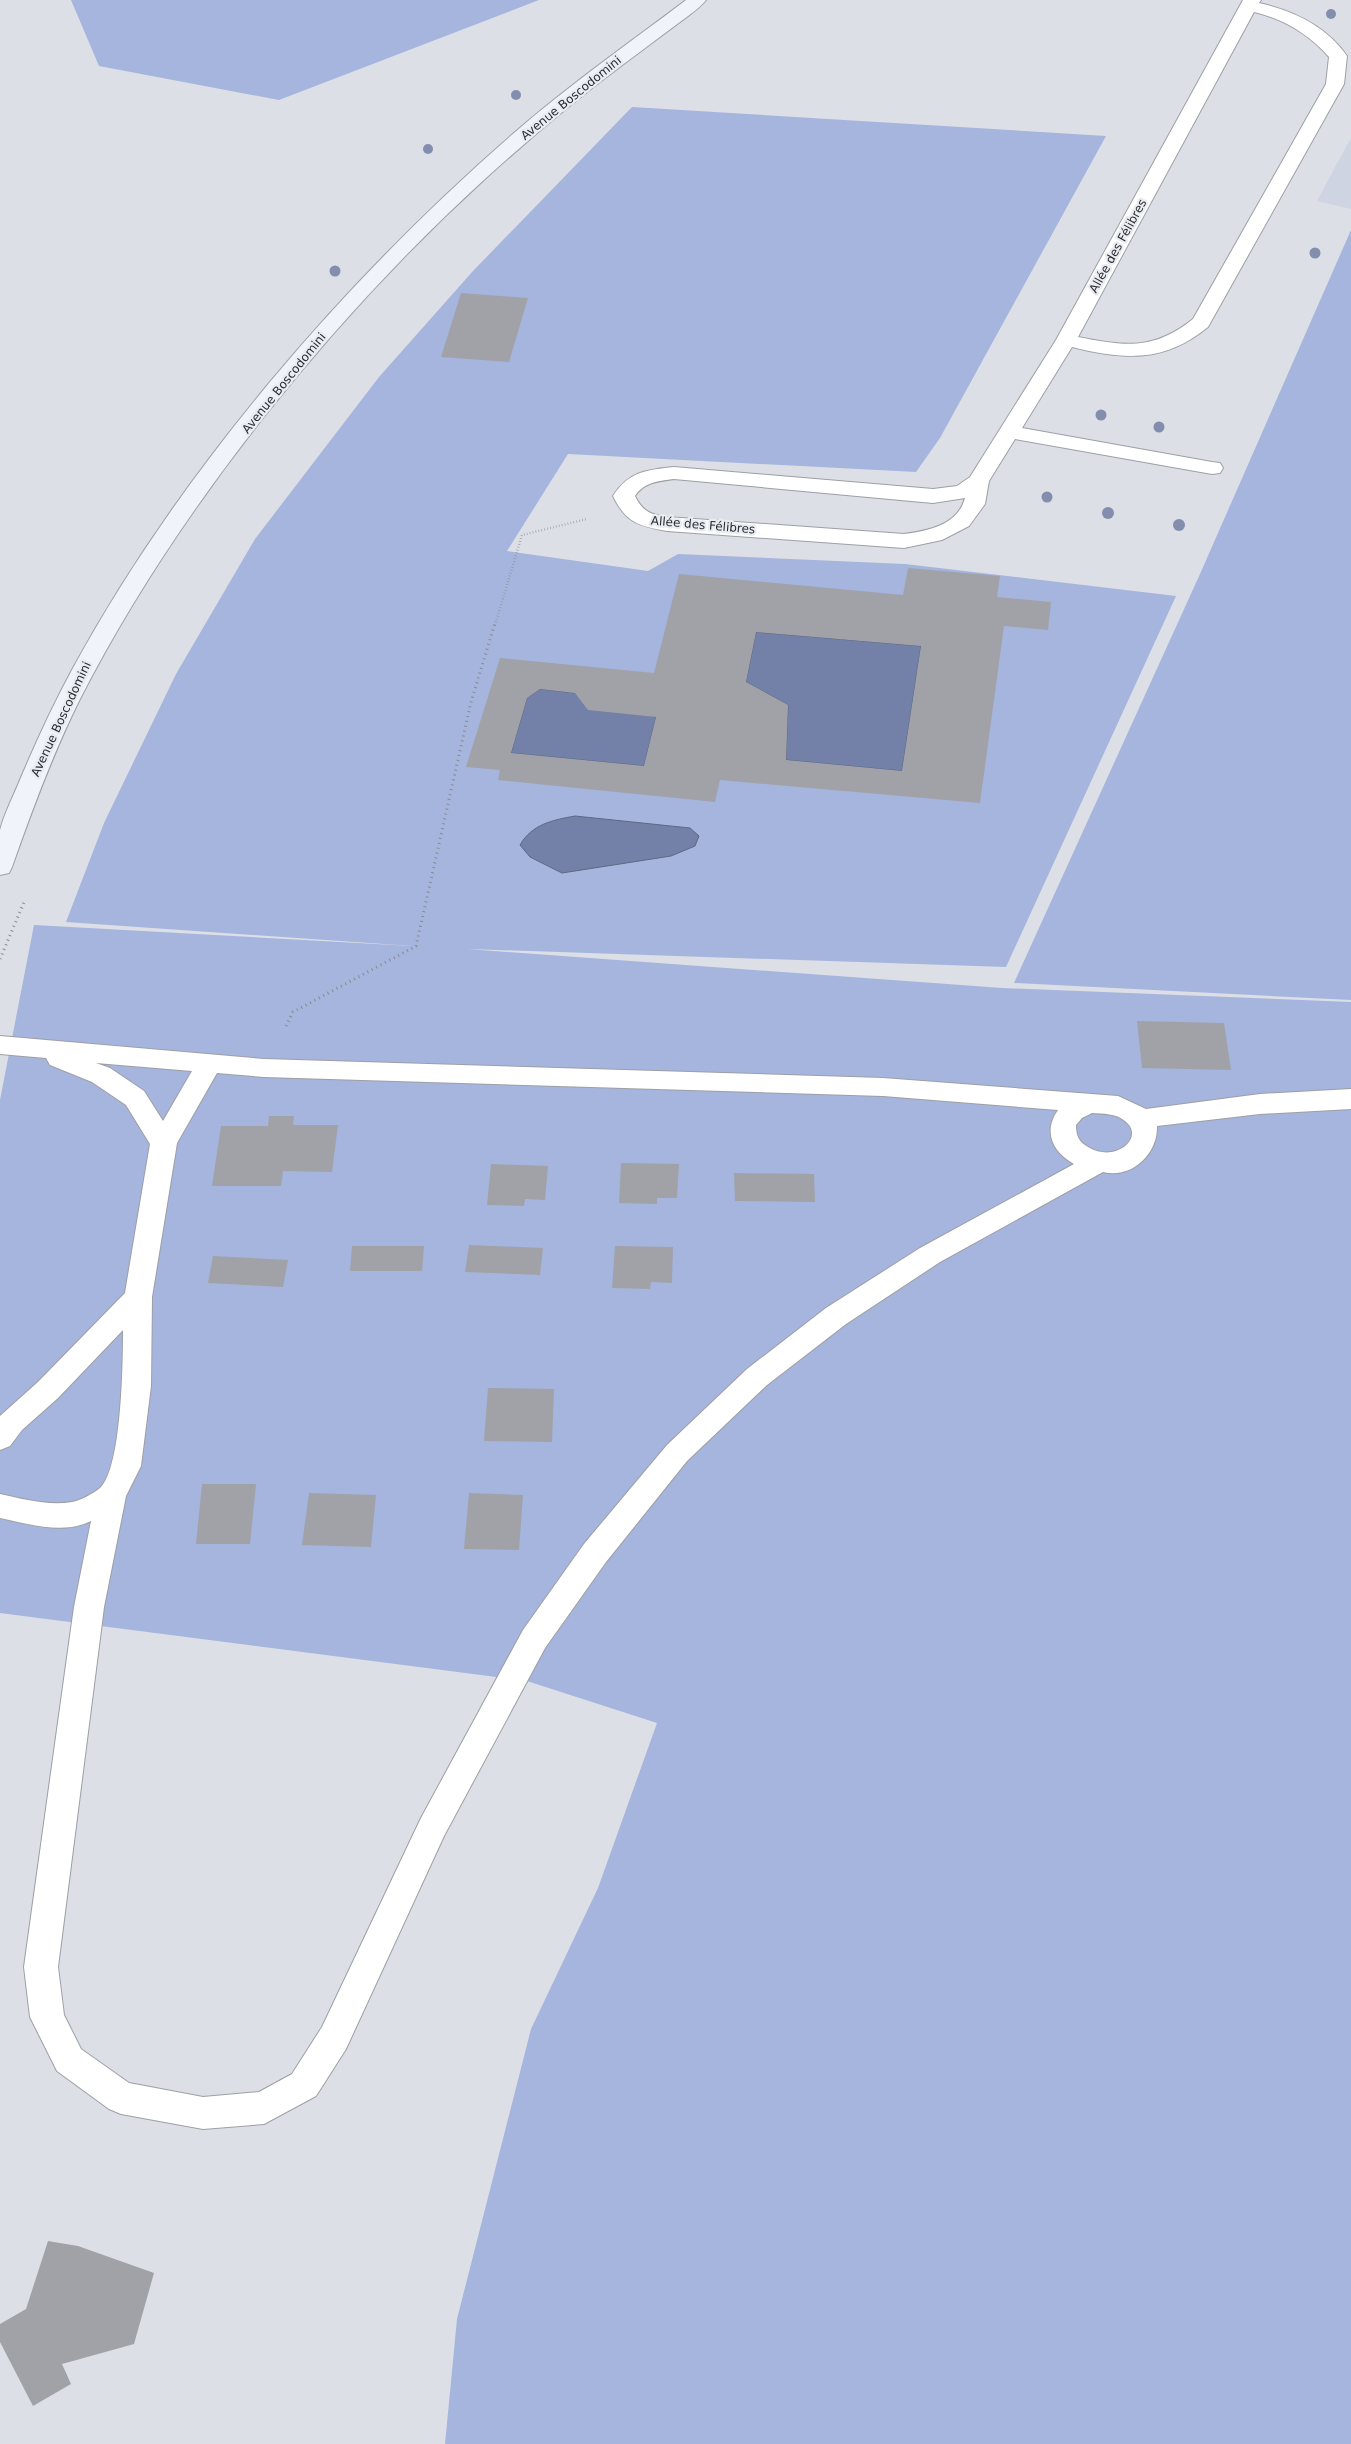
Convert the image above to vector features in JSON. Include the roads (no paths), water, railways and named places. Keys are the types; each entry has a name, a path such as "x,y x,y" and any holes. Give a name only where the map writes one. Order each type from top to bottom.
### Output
{"main road":[{"name":"Avenue Boscodomini","path":"0,867 42,752 86,664 134,584 200,488 272,394 352,301 427,224 570,96 697,0"}],"lane":[{"name":"Allée des Félibres","path":"978,481 975,504 964,519 938,535 904,541 646,521 630,511 624,496 629,486 644,477 674,473 933,496 963,492 978,481 1066,340 1251,3 1277,12 1326,40 1338,56 1335,84 1201,323 1170,344 1129,351 1094,347 1066,340"},
{"path":"1010,432 1212,468"},
{"path":"0,1045 264,1068 883,1087 1118,1105 1140,1119 1145,1130 1146,1140 1141,1150 1132,1157 1120,1162 1100,1162 1081,1156 1071,1149 1064,1140 1063,1122 1069,1113 1090,1103"},
{"path":"35,1048 102,1075 135,1098 164,1142"},
{"path":"210,1063 164,1142 138,1297 137,1386 126,1466 111,1496 89,1607 41,1967 47,2017 69,2060 121,2098 203,2113 264,2108 304,2085 334,2038 432,1828 534,1639 595,1553 677,1453 757,1377 836,1316 930,1255 1100,1162"},
{"path":"1140,1119 1260,1104 1351,1099"},
{"path":"0,1438 12,1422 48,1390 138,1297"},
{"path":"0,1506 45,1515 78,1514 111,1496"}]}
